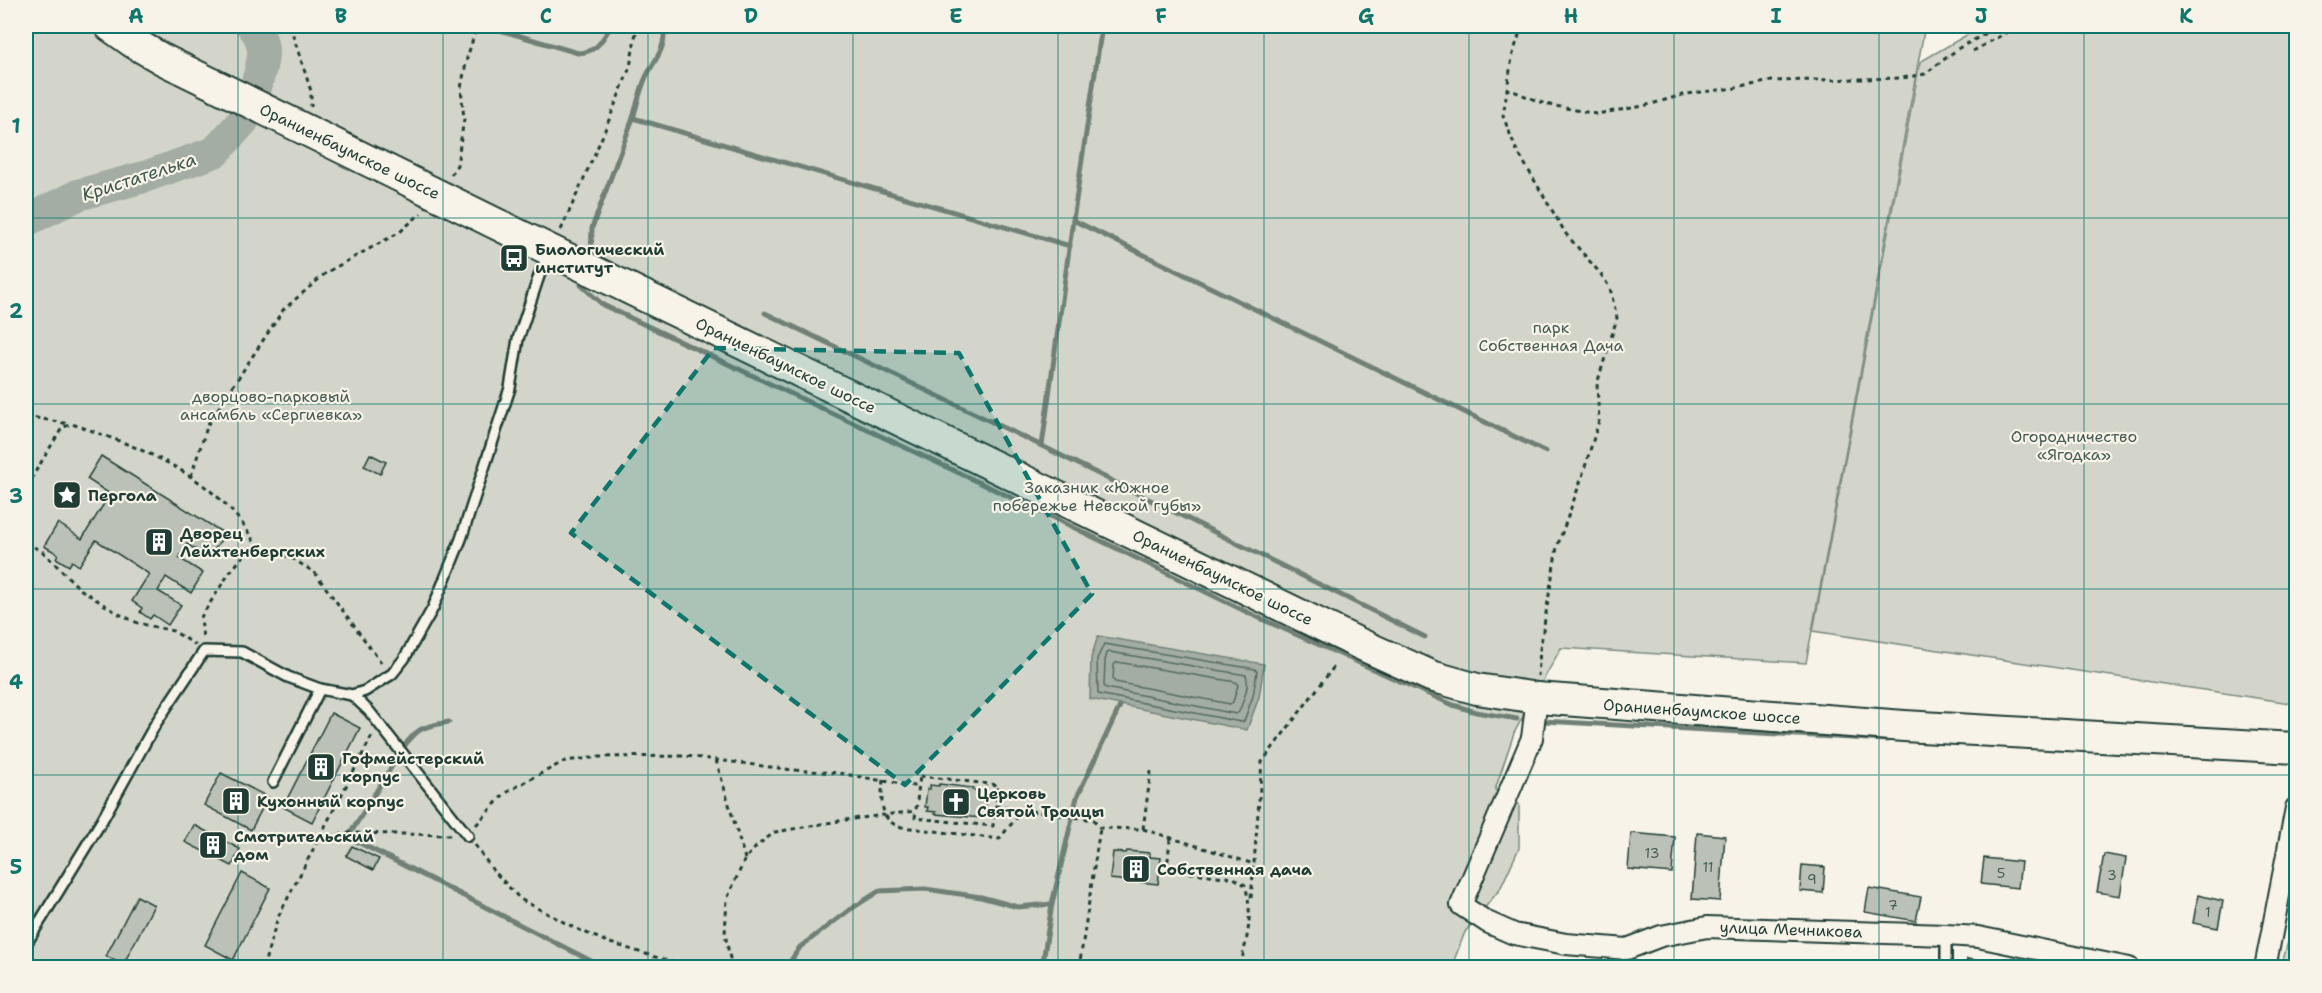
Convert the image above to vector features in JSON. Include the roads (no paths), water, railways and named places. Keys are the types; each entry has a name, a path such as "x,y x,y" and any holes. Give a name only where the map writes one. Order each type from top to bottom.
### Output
{"main road":[{"name":"Ораниенбаумское шоссе","path":"110,26 135,44 162,59 1358,643 1431,676 1477,689 1537,698 1892,725 2296,748"}],"street":[{"name":"улица Мечникова","path":"1537,698 1532,738 1461,905 1487,922 1514,934 1566,945 1626,949 1661,936 1707,927 1946,934 1978,937 2129,968"},
{"path":"2265,968 2296,808"}],"lane":[{"path":"26,944 101,822 156,723 204,651 242,652 288,676 320,689 352,695 365,691 389,675 404,659 433,608 461,539 507,399 518,339 541,270 551,250"},
{"path":"273,782 320,689"},
{"path":"352,695 369,711 468,836"},
{"path":"1946,934 1946,968"}],"water":[{"path":"1098,636 1264,664 1259,697 1247,730 1090,699 1091,658"}],"waterway":[{"name":"Кристателька","path":"252,26 261,39 263,47 261,69 256,85"},
{"path":"486,26 578,53 595,48 611,26"},
{"path":"633,118 644,82 662,48 664,26"},
{"path":"1042,446 1102,26"},
{"path":"591,256 592,228 633,118 1070,246"},
{"name":"Кристателька","path":"26,221 78,195 144,177 215,152 243,121"},
{"path":"1073,220 1546,452"},
{"path":"581,285 603,305 1042,512 1253,615 1453,705 1476,712 1517,719"},
{"path":"765,313 1042,446 1425,637"},
{"path":"1042,968 1052,904 1077,797 1120,706"},
{"path":"1544,721 1887,740"},
{"path":"402,749 421,729 449,722"},
{"path":"400,753 348,837 605,968"},
{"path":"786,968 800,947 879,891 925,889 981,897 1018,907 1052,904"}],"place":[{"name":"Биологический институт","path":"514,258"},
{"name":"Пергола","path":"67,495"},
{"name":"Дворец Лейхтенбергских","path":"159,542"},
{"name":"Гофмейстерский корпус","path":"321,767"},
{"name":"Кухонный корпус","path":"236,801"},
{"name":"Церковь Святой Троицы","path":"956,802"},
{"name":"Смотрительский дом","path":"213,845"},
{"name":"Собственная дача","path":"1136,869"}],"park label":[{"name":"парк Собственная Дача","path":"1551,336"},
{"name":"дворцово-парковый ансамбль «Сергиевка»","path":"271,405"},
{"name":"Огородничество «Ягодка»","path":"2074,445"},
{"name":"Заказник «Южное побережье Невской губы»","path":"1097,496"}]}
